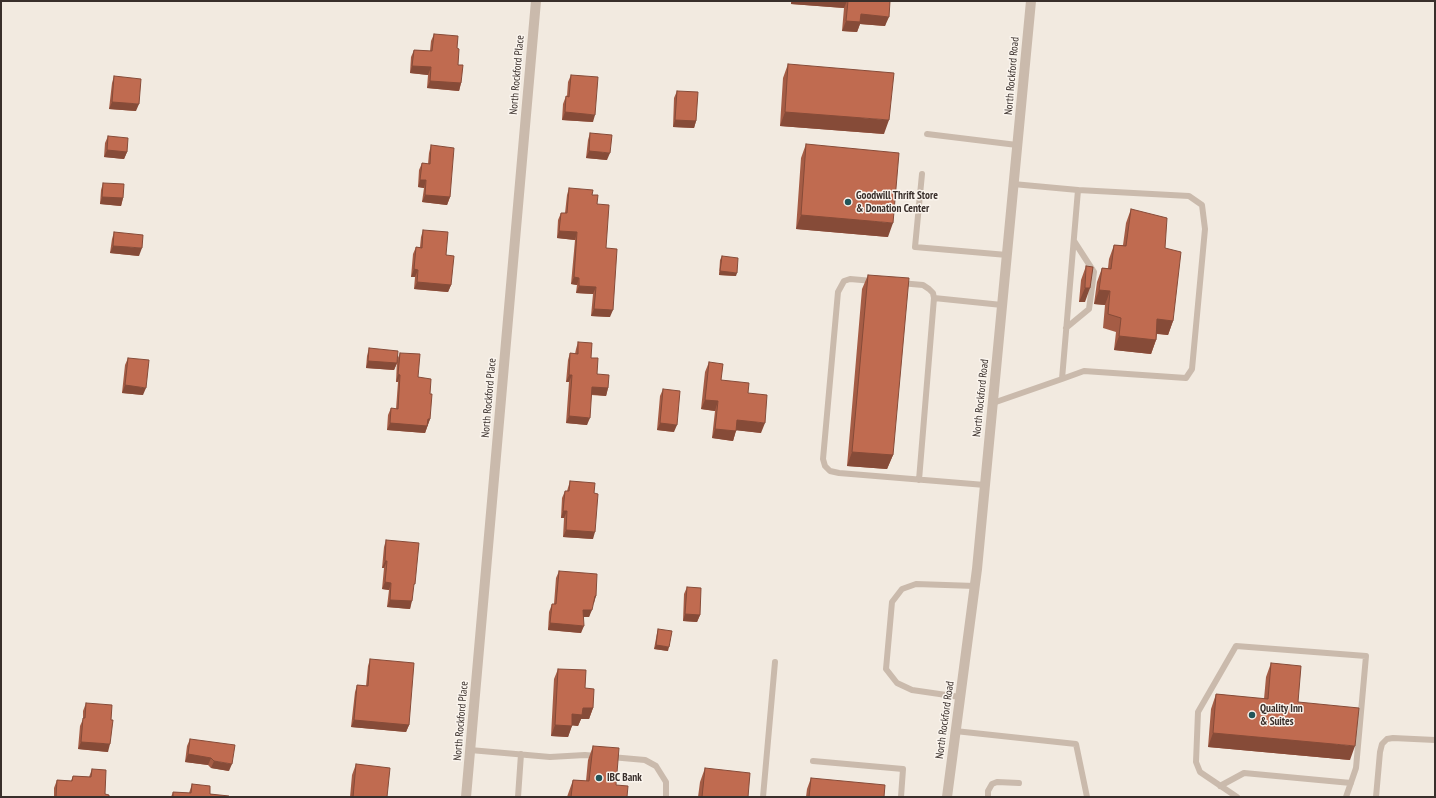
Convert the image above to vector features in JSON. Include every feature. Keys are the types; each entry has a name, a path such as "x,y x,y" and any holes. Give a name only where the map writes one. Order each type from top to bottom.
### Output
{"street":[{"name":"North Rockford Place","path":"466,797 536,1"},
{"name":"North Rockford Road","path":"947,797 975,586 1031,1"}],"lane":[{"path":"927,134 1017,145"},
{"path":"922,174 915,247 1007,255"},
{"path":"993,403 1084,371 1186,378 1192,369 1205,229 1202,205 1189,196 1078,190 1013,184"},
{"path":"1062,379 1078,190"},
{"path":"1066,328 1089,309 1094,272 1074,242"},
{"path":"879,281 850,279 844,281 838,292 823,459 825,466 830,471 839,473 985,485"},
{"path":"894,282 923,285 930,289 934,298 919,480"},
{"path":"934,298 1002,305"},
{"path":"960,697 912,690 897,683 886,669 892,602 902,589 916,584 975,586"},
{"path":"1237,797 1200,772 1196,762 1198,712 1236,646 1366,656 1356,768 1346,797"},
{"path":"763,797 775,662"},
{"path":"955,731 1076,744 1088,797"},
{"path":"1376,797 1380,752 1382,744 1387,739 1435,740"},
{"path":"470,750 550,757 585,755 600,756"},
{"path":"518,797 521,754"},
{"path":"607,757 645,760 656,766 666,782 666,797"},
{"path":"813,761 903,769 901,797"},
{"path":"1220,786 1244,773 1351,783"},
{"path":"988,797 988,790 992,784 997,782 1019,783"}],"building":[{"path":"848,1 890,1 889,17 861,14 860,22 846,21"},
{"path":"434,34 458,36 458,65 463,65 461,83 430,81 431,67 412,66 414,50 432,51"},
{"path":"788,64 894,73 889,120 785,112"},
{"path":"571,75 598,77 595,115 565,112 566,96 569,97"},
{"path":"114,76 141,79 139,104 112,102"},
{"path":"677,91 698,92 696,121 675,120"},
{"path":"590,133 612,135 610,153 589,151"},
{"path":"108,136 128,138 127,152 107,150"},
{"path":"806,144 899,153 893,223 801,215"},
{"path":"431,145 454,148 450,197 425,195 426,180 420,180 422,163 430,164"},
{"path":"103,183 124,184 123,198 102,197"},
{"path":"569,188 593,190 592,195 598,195 597,204 609,205 606,248 617,249 613,310 594,309 596,287 579,286 579,278 574,277 577,232 559,231 561,213 567,213"},
{"path":"1131,209 1167,218 1165,248 1181,252 1173,321 1157,319 1156,340 1119,336 1121,318 1108,314 1110,291 1099,290 1102,268 1111,269 1114,245 1126,246"},
{"path":"423,230 448,232 446,255 454,256 451,285 417,282 418,270 414,269 416,247 422,248"},
{"path":"114,232 143,235 142,248 113,246"},
{"path":"722,256 738,258 737,273 720,271"},
{"path":"1086,266 1093,267 1090,288 1085,288"},
{"path":"868,275 909,278 893,455 852,452"},
{"path":"578,342 592,343 591,358 598,358 597,374 609,375 608,388 592,387 590,418 569,416 572,375 569,375 570,353 578,354"},
{"path":"369,348 398,351 397,363 368,361"},
{"path":"400,353 420,354 418,377 431,379 430,394 432,394 430,419 428,419 427,426 390,423 391,408 398,409 400,375 398,374"},
{"path":"128,358 149,360 146,388 125,385"},
{"path":"709,362 723,364 721,380 749,383 748,393 767,395 765,423 737,420 736,431 715,429 718,401 705,400"},
{"path":"663,389 680,391 677,425 660,423"},
{"path":"570,481 595,483 594,493 598,494 595,532 566,530 567,511 563,511 565,491 569,491"},
{"path":"386,540 419,543 412,601 390,600 391,583 385,582 387,561 385,561"},
{"path":"559,571 597,574 596,596 592,610 583,610 584,626 550,623 552,604 556,604"},
{"path":"687,587 701,588 700,615 685,614"},
{"path":"658,629 672,631 669,647 656,645"},
{"path":"370,659 414,663 409,725 354,720 357,685 368,686"},
{"name":"Quality Inn & Suites","path":"1271,663 1301,666 1298,702 1359,708 1355,746 1213,733 1216,694 1268,699"},
{"path":"558,669 586,670 585,688 594,689 593,708 583,708 582,715 572,714 572,726 555,725"},
{"path":"86,703 112,705 111,720 113,720 110,744 81,742"},
{"path":"190,739 235,745 232,764 188,754"},
{"path":"593,746 619,748 616,785 628,786 627,797 571,797 573,780 589,781"},
{"path":"356,764 390,768 387,797 353,797"},
{"path":"705,768 750,773 748,797 702,797"},
{"path":"92,769 106,770 105,794 109,795 109,797 56,797 57,780 72,781 73,776 91,777"},
{"path":"811,778 885,785 884,797 809,797"},
{"path":"192,784 210,786 210,794 229,797 173,797 173,792 191,793"}],"place":[{"name":"Goodwill Thrift Store & Donation Center","path":"848,202"},
{"name":"Quality Inn & Suites","path":"1252,715"},
{"name":"IBC Bank","path":"599,778"}]}
